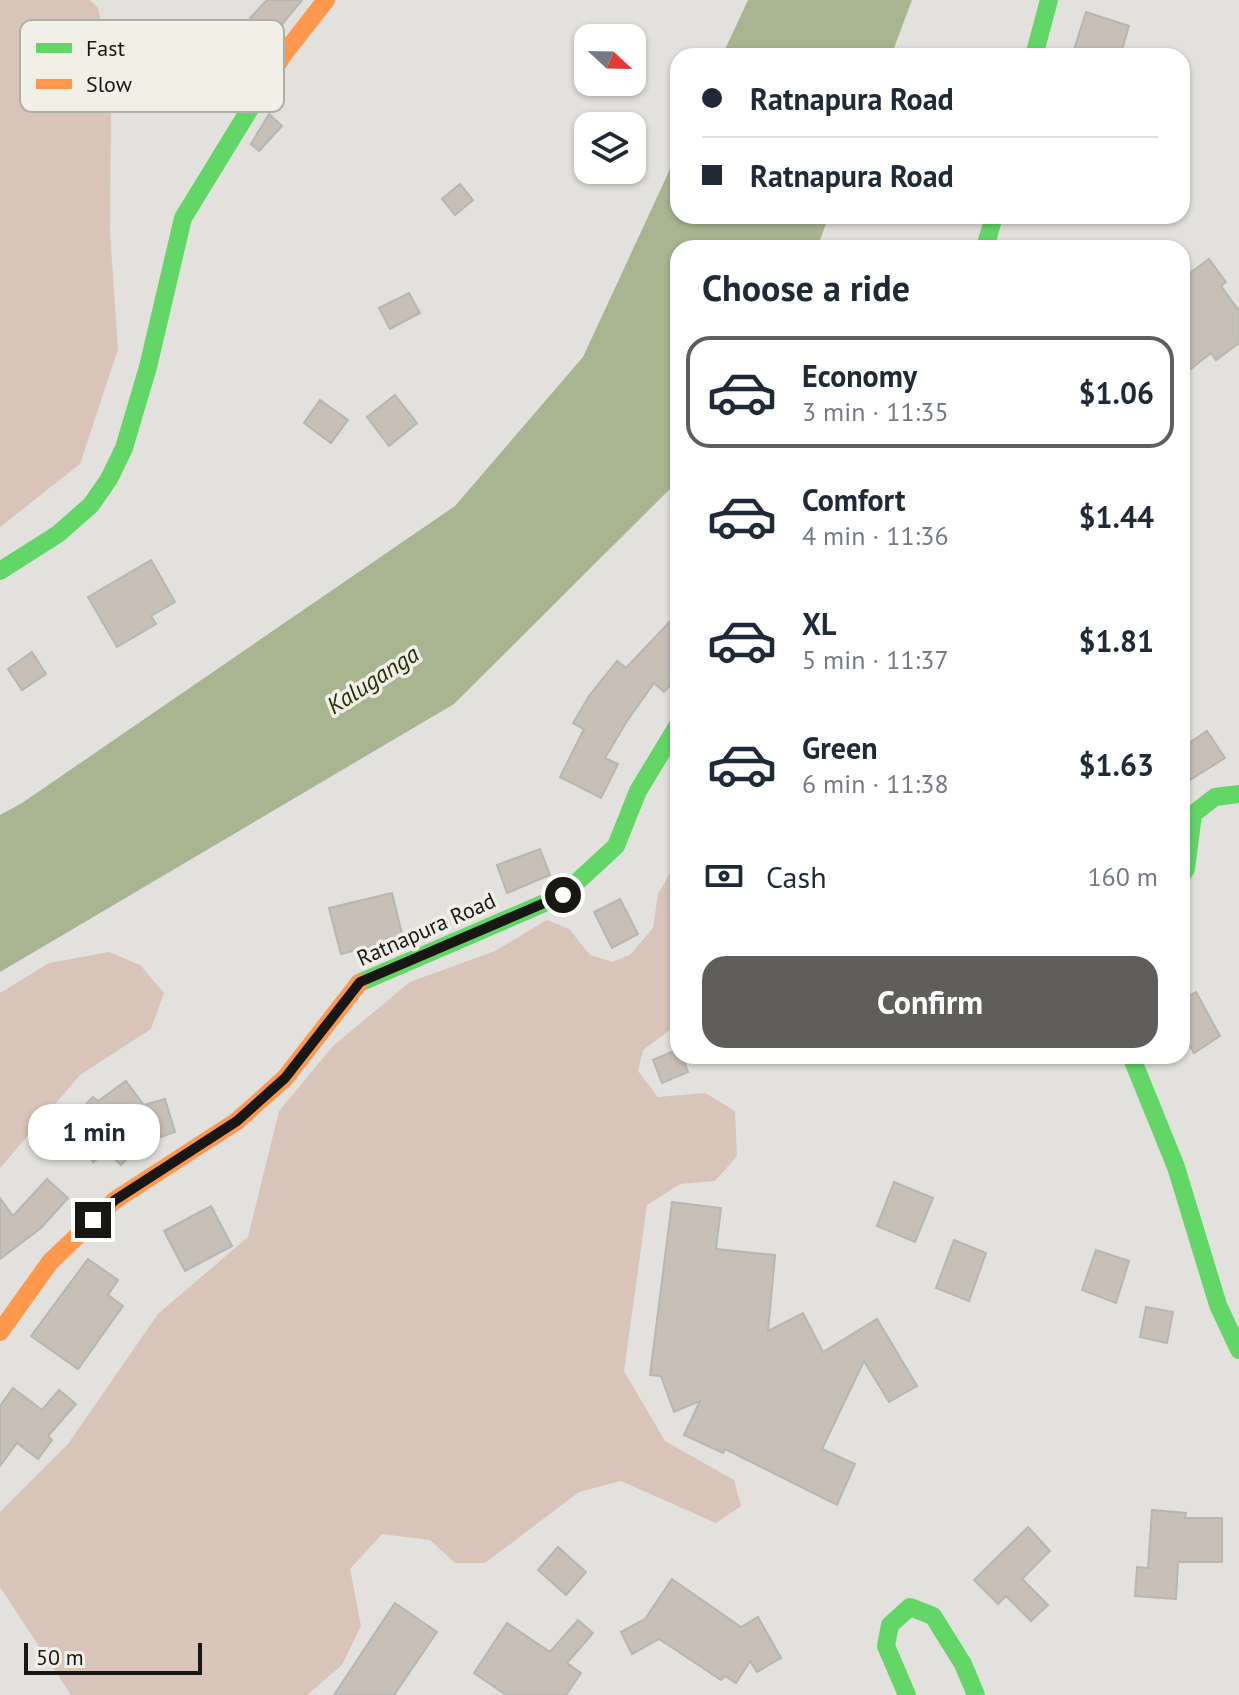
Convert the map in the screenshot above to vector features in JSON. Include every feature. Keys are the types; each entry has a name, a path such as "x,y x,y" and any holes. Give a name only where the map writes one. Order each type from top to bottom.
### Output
{"main road":[{"path":"284,54 326,0"},
{"path":"1036,48 1049,0"},
{"path":"0,571 58,534 91,505 109,479 124,448 148,367 183,218 248,112"},
{"name":"Ratnapura Road","path":"0,1332 50,1262 115,1200 237,1121 285,1078 360,982 563,895 616,846 638,791 670,738"},
{"path":"1190,838 1193,814 1215,797 1239,794"},
{"path":"1134,1064 1176,1167 1218,1305 1239,1350"},
{"path":"907,1695 886,1646 890,1625 910,1607 933,1616 963,1664 976,1695"}],"shaded area":[{"path":"0,0 90,0 98,8 100,20 20,20 20,112 111,112 110,233 118,349 80,464 0,527"},
{"path":"670,873 670,1030 643,1050 638,1071 658,1097 705,1093 735,1111 737,1156 715,1181 680,1184 647,1205 624,1371 665,1441 734,1480 741,1506 716,1523 621,1481 579,1492 485,1563 455,1563 430,1540 382,1534 350,1569 361,1626 342,1665 307,1695 71,1695 0,1587 0,1512 68,1444 158,1314 248,1237 279,1111 333,1046 410,982 495,951 547,920 569,929 590,955 612,962 630,955 653,928 658,894"},
{"path":"109,952 140,965 164,993 151,1029 80,1075 0,1168 0,993 49,963"}],"water":[{"path":"748,0 912,0 894,48 726,48"},
{"name":"Kaluganga","path":"670,169 670,224 826,224 820,240 670,240 670,489 454,704 0,972 0,815 22,803 455,506 583,357"}],"building":[{"path":"267,0 302,0 284,22 250,18"},
{"path":"1086,12 1129,26 1122,48 1075,48"},
{"path":"269,114 282,126 259,151 251,144"},
{"path":"460,184 473,200 455,215 442,199"},
{"path":"1209,259 1226,282 1221,286 1239,311 1239,343 1216,360 1211,353 1190,370 1190,273"},
{"path":"409,293 420,313 390,329 379,308"},
{"path":"395,395 417,423 389,446 367,417"},
{"path":"320,400 348,420 331,443 304,423"},
{"path":"151,560 175,602 151,616 156,624 117,647 88,597"},
{"path":"670,621 670,685 664,692 654,683 627,721 605,758 618,764 601,798 560,777 584,729 573,723 589,696 617,661 626,668"},
{"path":"32,652 46,674 22,690 8,669"},
{"path":"1207,731 1225,758 1190,780 1190,743"},
{"path":"540,849 550,875 507,893 497,865"},
{"path":"392,893 403,938 341,954 329,908"},
{"path":"620,899 638,934 612,948 594,912"},
{"path":"1196,992 1220,1036 1194,1053 1190,1046 1190,995"},
{"path":"670,1053 670,1064 685,1064 688,1072 662,1083 653,1060"},
{"path":"126,1081 144,1105 165,1099 175,1132 141,1144 121,1165 107,1152 93,1162 81,1137 67,1123 93,1097 98,1101"},
{"path":"47,1179 68,1198 41,1228 0,1259 0,1198 13,1216"},
{"path":"894,1182 933,1198 915,1242 877,1226"},
{"path":"672,1202 721,1208 716,1249 775,1255 768,1331 803,1313 823,1352 877,1319 917,1386 889,1402 864,1361 822,1449 855,1464 837,1505 725,1449 723,1453 684,1435 700,1401 674,1412 661,1376 650,1375"},
{"path":"211,1206 232,1246 185,1271 164,1231"},
{"path":"954,1240 986,1253 969,1301 936,1288"},
{"path":"1096,1250 1129,1261 1116,1303 1082,1290"},
{"path":"88,1259 118,1280 108,1295 123,1306 78,1369 31,1336"},
{"path":"1146,1307 1173,1312 1167,1343 1140,1337"},
{"path":"13,1388 42,1410 59,1390 76,1404 48,1436 52,1440 38,1459 17,1443 0,1466 0,1406"},
{"path":"1152,1510 1186,1513 1185,1518 1222,1518 1222,1562 1178,1562 1176,1599 1135,1596 1137,1567 1148,1568"},
{"path":"1028,1527 1050,1551 1022,1579 1048,1605 1031,1621 1006,1596 998,1604 974,1580"},
{"path":"558,1547 586,1572 566,1595 538,1570"},
{"path":"672,1579 741,1627 758,1617 781,1658 757,1672 750,1661 736,1683 725,1676 721,1680 659,1639 632,1654 621,1632 645,1619"},
{"path":"395,1603 437,1632 394,1695 334,1695"},
{"path":"578,1620 593,1633 567,1663 581,1673 566,1695 506,1695 474,1673 507,1623 550,1652"}],"traffic: fast":[{"path":"1036,48 1049,0"},
{"path":"0,571 58,534 91,505 109,479 124,448 148,367 183,218 248,112"},
{"path":"987,240 992,224"},
{"path":"359,983 563,895 616,846 638,791 670,738"},
{"path":"1190,838 1193,814 1215,797 1239,794"},
{"path":"1134,1064 1176,1167 1218,1305 1239,1350"},
{"path":"907,1695 886,1646 890,1625 910,1607 933,1616 963,1664 976,1695"}],"traffic: slow":[{"path":"284,54 326,0"},
{"path":"0,1332 50,1262 115,1200 237,1121 285,1078 359,983"}],"route":[{"path":"93,1220 115,1200 237,1121 253,1107 285,1078 360,982 563,895"}]}
